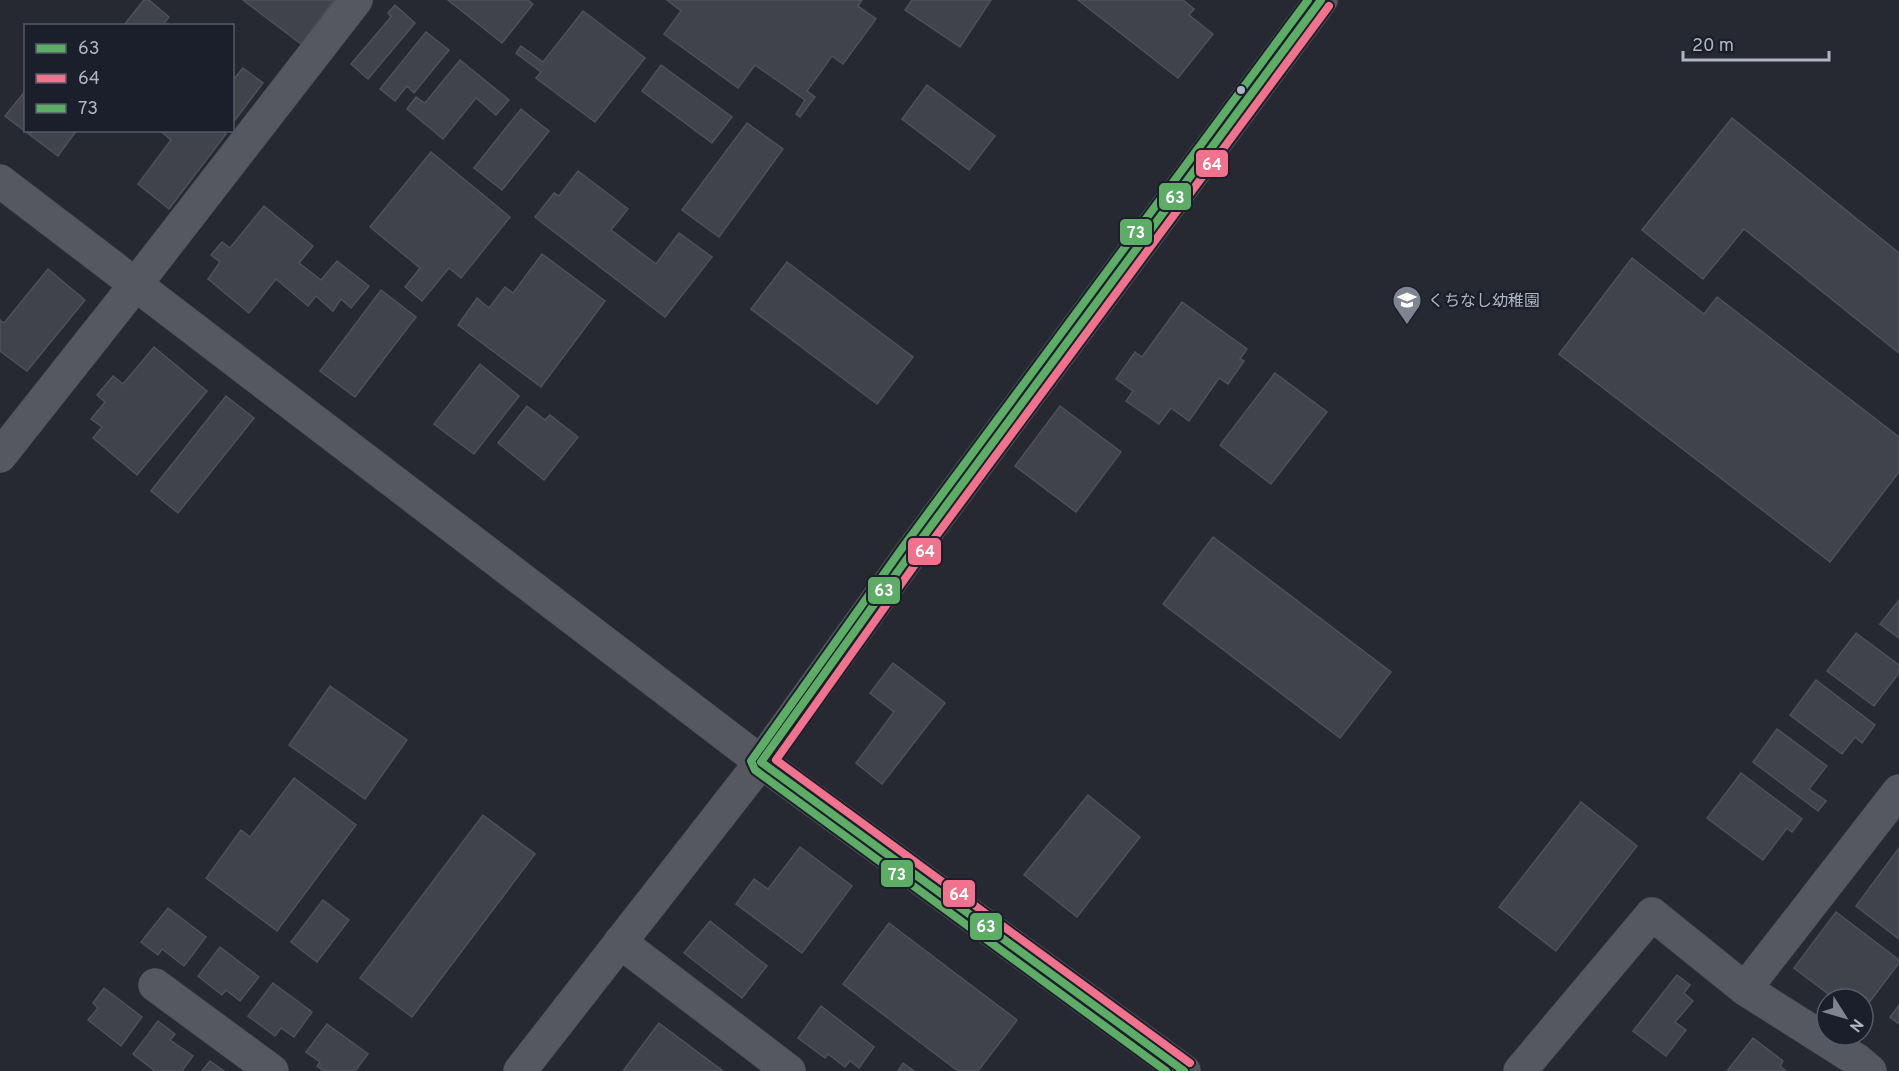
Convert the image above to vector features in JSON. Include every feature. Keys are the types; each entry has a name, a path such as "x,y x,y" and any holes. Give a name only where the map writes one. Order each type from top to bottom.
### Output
{"street":[{"path":"0,456 356,0"},
{"path":"520,1071 761,762 905,561 1321,0"},
{"path":"0,181 761,762 1184,1071"},
{"path":"1745,989 1897,799"},
{"path":"1520,1071 1652,914 1745,989 1857,1060 1870,1071"},
{"path":"620,942 789,1071"},
{"path":"154,984 272,1071"}],"building":[{"path":"144,0 149,0 169,17 164,24 125,24"},
{"path":"243,0 334,0 301,44"},
{"path":"448,0 528,0 533,4 502,43"},
{"path":"667,0 862,0 858,6 876,19 843,64 832,56 807,91 815,97 800,117 796,114 805,100 755,65 738,88 664,34 681,11"},
{"path":"912,0 991,0 960,47 905,10"},
{"path":"1078,0 1183,0 1194,9 1189,15 1213,34 1178,78"},
{"path":"395,5 415,23 368,79 351,64 391,17 388,13"},
{"path":"583,11 645,58 595,122 536,78 541,72 516,53 521,46 543,62"},
{"path":"426,32 449,50 414,93 407,86 395,101 380,89"},
{"path":"460,60 509,100 496,115 476,98 443,139 407,109 416,97 425,103"},
{"path":"661,65 732,117 712,143 642,91"},
{"path":"243,68 263,83 234,121 234,79"},
{"path":"927,85 995,136 969,170 902,119"},
{"path":"24,92 24,130 5,116"},
{"path":"521,109 549,131 502,190 474,168"},
{"path":"1732,118 1899,253 1899,353 1744,229 1703,279 1642,230"},
{"path":"747,123 783,149 719,237 682,210"},
{"path":"26,132 76,132 58,156"},
{"path":"161,132 224,132 226,134 169,209 138,184 171,140"},
{"path":"431,152 510,217 461,278 449,268 422,301 405,287 420,268 370,227"},
{"path":"578,171 628,209 611,230 656,264 679,233 712,257 665,317 535,217 554,193 559,196"},
{"path":"264,206 313,246 299,263 321,280 337,261 369,286 351,308 341,299 333,311 316,296 308,306 276,279 249,313 208,279 220,262 211,255 222,242 230,248"},
{"path":"542,254 605,301 541,387 458,325 477,298 489,308 505,287 513,293"},
{"path":"1632,258 1704,314 1717,297 1899,437 1899,472 1830,562 1559,354"},
{"path":"787,262 913,357 877,404 751,309"},
{"path":"48,269 85,300 27,371 0,351 0,320 4,323"},
{"path":"381,290 416,317 355,397 320,371"},
{"path":"1182,302 1247,349 1240,359 1244,361 1228,384 1219,378 1189,421 1171,408 1159,424 1126,401 1133,391 1116,379 1135,352 1142,357"},
{"path":"154,347 207,391 137,475 93,438 102,427 91,419 105,402 97,395 113,376 123,384"},
{"path":"480,364 519,396 474,454 434,424"},
{"path":"1275,373 1327,412 1271,484 1220,445"},
{"path":"226,396 254,418 178,513 151,491"},
{"path":"527,406 545,420 550,415 578,437 544,480 498,443"},
{"path":"1060,406 1121,452 1076,512 1015,466"},
{"path":"1213,537 1391,672 1340,738 1163,604"},
{"path":"1899,600 1899,638 1880,624"},
{"path":"1856,633 1899,665 1899,673 1874,706 1827,671"},
{"path":"893,663 945,703 882,784 856,763 894,712 870,693"},
{"path":"1816,680 1875,725 1862,743 1855,737 1842,754 1790,715"},
{"path":"330,686 407,740 365,799 289,745"},
{"path":"1777,729 1827,766 1809,789 1826,801 1818,811 1753,762"},
{"path":"1741,773 1802,819 1792,832 1787,828 1763,860 1707,818"},
{"path":"294,778 356,825 277,931 206,878 241,830 250,837"},
{"path":"1088,795 1140,837 1077,917 1024,875"},
{"path":"1581,802 1637,846 1556,951 1499,907"},
{"path":"483,815 535,854 412,1017 360,978"},
{"path":"800,847 852,886 802,953 736,904 754,879 768,889"},
{"path":"1899,848 1899,939 1856,906"},
{"path":"323,900 349,920 317,962 291,942"},
{"path":"168,908 206,937 184,966 162,949 158,955 141,942"},
{"path":"1836,912 1899,960 1875,995 1875,987 1819,987 1794,968"},
{"path":"710,921 767,966 742,998 684,953"},
{"path":"889,923 1017,1020 978,1071 958,1071 843,984"},
{"path":"220,947 259,977 240,1001 226,990 222,995 198,976"},
{"path":"1677,975 1690,985 1684,993 1693,1001 1675,1022 1686,1030 1666,1056 1633,1031"},
{"path":"273,983 312,1012 294,1037 281,1028 275,1036 248,1016"},
{"path":"104,988 142,1017 121,1046 88,1020 98,1008 93,1003"},
{"path":"1899,1005 1899,1024 1890,1017"},
{"path":"821,1006 874,1047 859,1068 850,1061 845,1067 828,1054 825,1058 798,1038"},
{"path":"158,1021 175,1034 170,1040 193,1056 182,1071 155,1071 133,1054"},
{"path":"659,1023 723,1071 623,1071"},
{"path":"327,1024 368,1054 355,1071 324,1071 317,1066 320,1062 306,1052"},
{"path":"1753,1038 1783,1061 1780,1066 1786,1071 1727,1071"},
{"path":"210,1061 224,1071 202,1071"},
{"path":"903,1063 914,1071 898,1071"}],"transit line":[{"name":"73","path":"1166,1071 755,770 751,761 903,547 1308,0"},
{"name":"63","path":"1184,1071 761,762 911,553 1321,0"},
{"name":"64","path":"1190,1063 776,760 919,559 1329,6"}],"place":[{"name":"くちなし幼稚園","path":"1407,326"}]}
